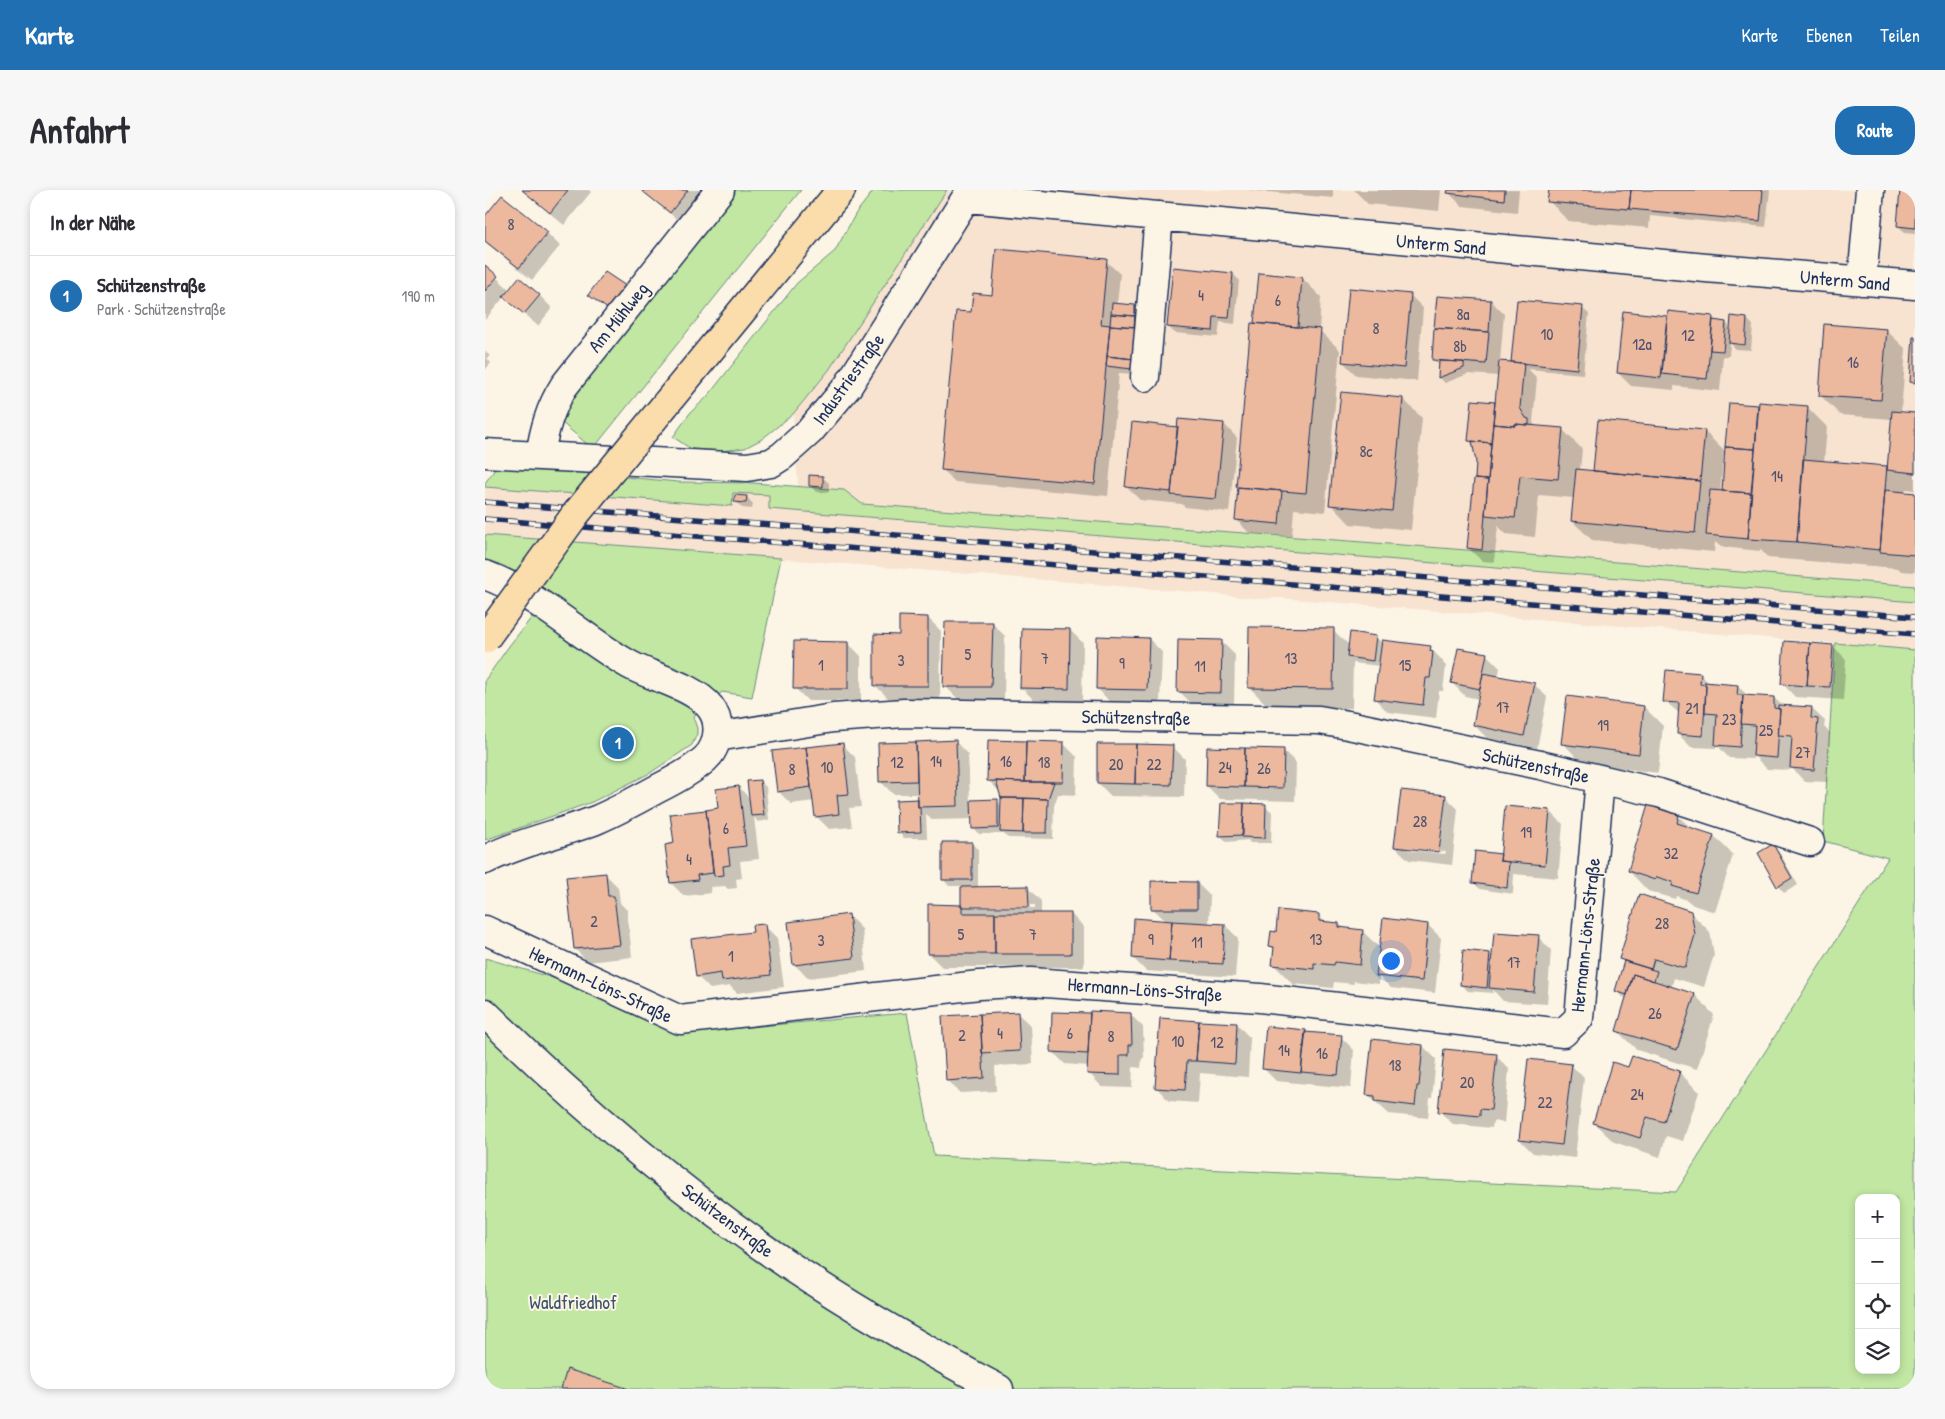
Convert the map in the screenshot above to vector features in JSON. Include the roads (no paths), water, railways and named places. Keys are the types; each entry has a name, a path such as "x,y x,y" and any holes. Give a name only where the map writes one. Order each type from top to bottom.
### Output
{"main road":[{"path":"485,640 575,515 841,190"}],"street":[{"name":"Am Mühlweg","path":"540,456 543,433 549,413 564,386 720,190"},
{"path":"1862,281 1870,190"},
{"name":"Industriestraße","path":"485,453 747,467 771,463 782,456 810,430 848,386 969,194"},
{"name":"Unterm Sand","path":"969,194 1159,216 1706,268 1915,285"},
{"path":"1145,377 1159,216"},
{"path":"485,575 543,604 623,660 645,673 700,697 712,710 716,720 717,737 711,752 701,762 640,798 597,819 485,860"},
{"name":"Schützenstraße","path":"717,737 833,718 904,713 1319,720 1659,793 1810,842"},
{"name":"Hermann-Löns-Straße","path":"485,930 680,1020 979,985 1025,982 1153,989 1269,999 1563,1033 1579,1018 1600,779"},
{"name":"Schützenstraße","path":"485,1013 602,1121 695,1197 789,1266 879,1324 999,1389"}],"railway":[{"path":"485,502 1915,617"},
{"path":"485,519 1915,634"}],"place":[{"name":"Schützenstraße","path":"618,743"}],"park label":[{"name":"Waldfriedhof","path":"573,1302"}]}
